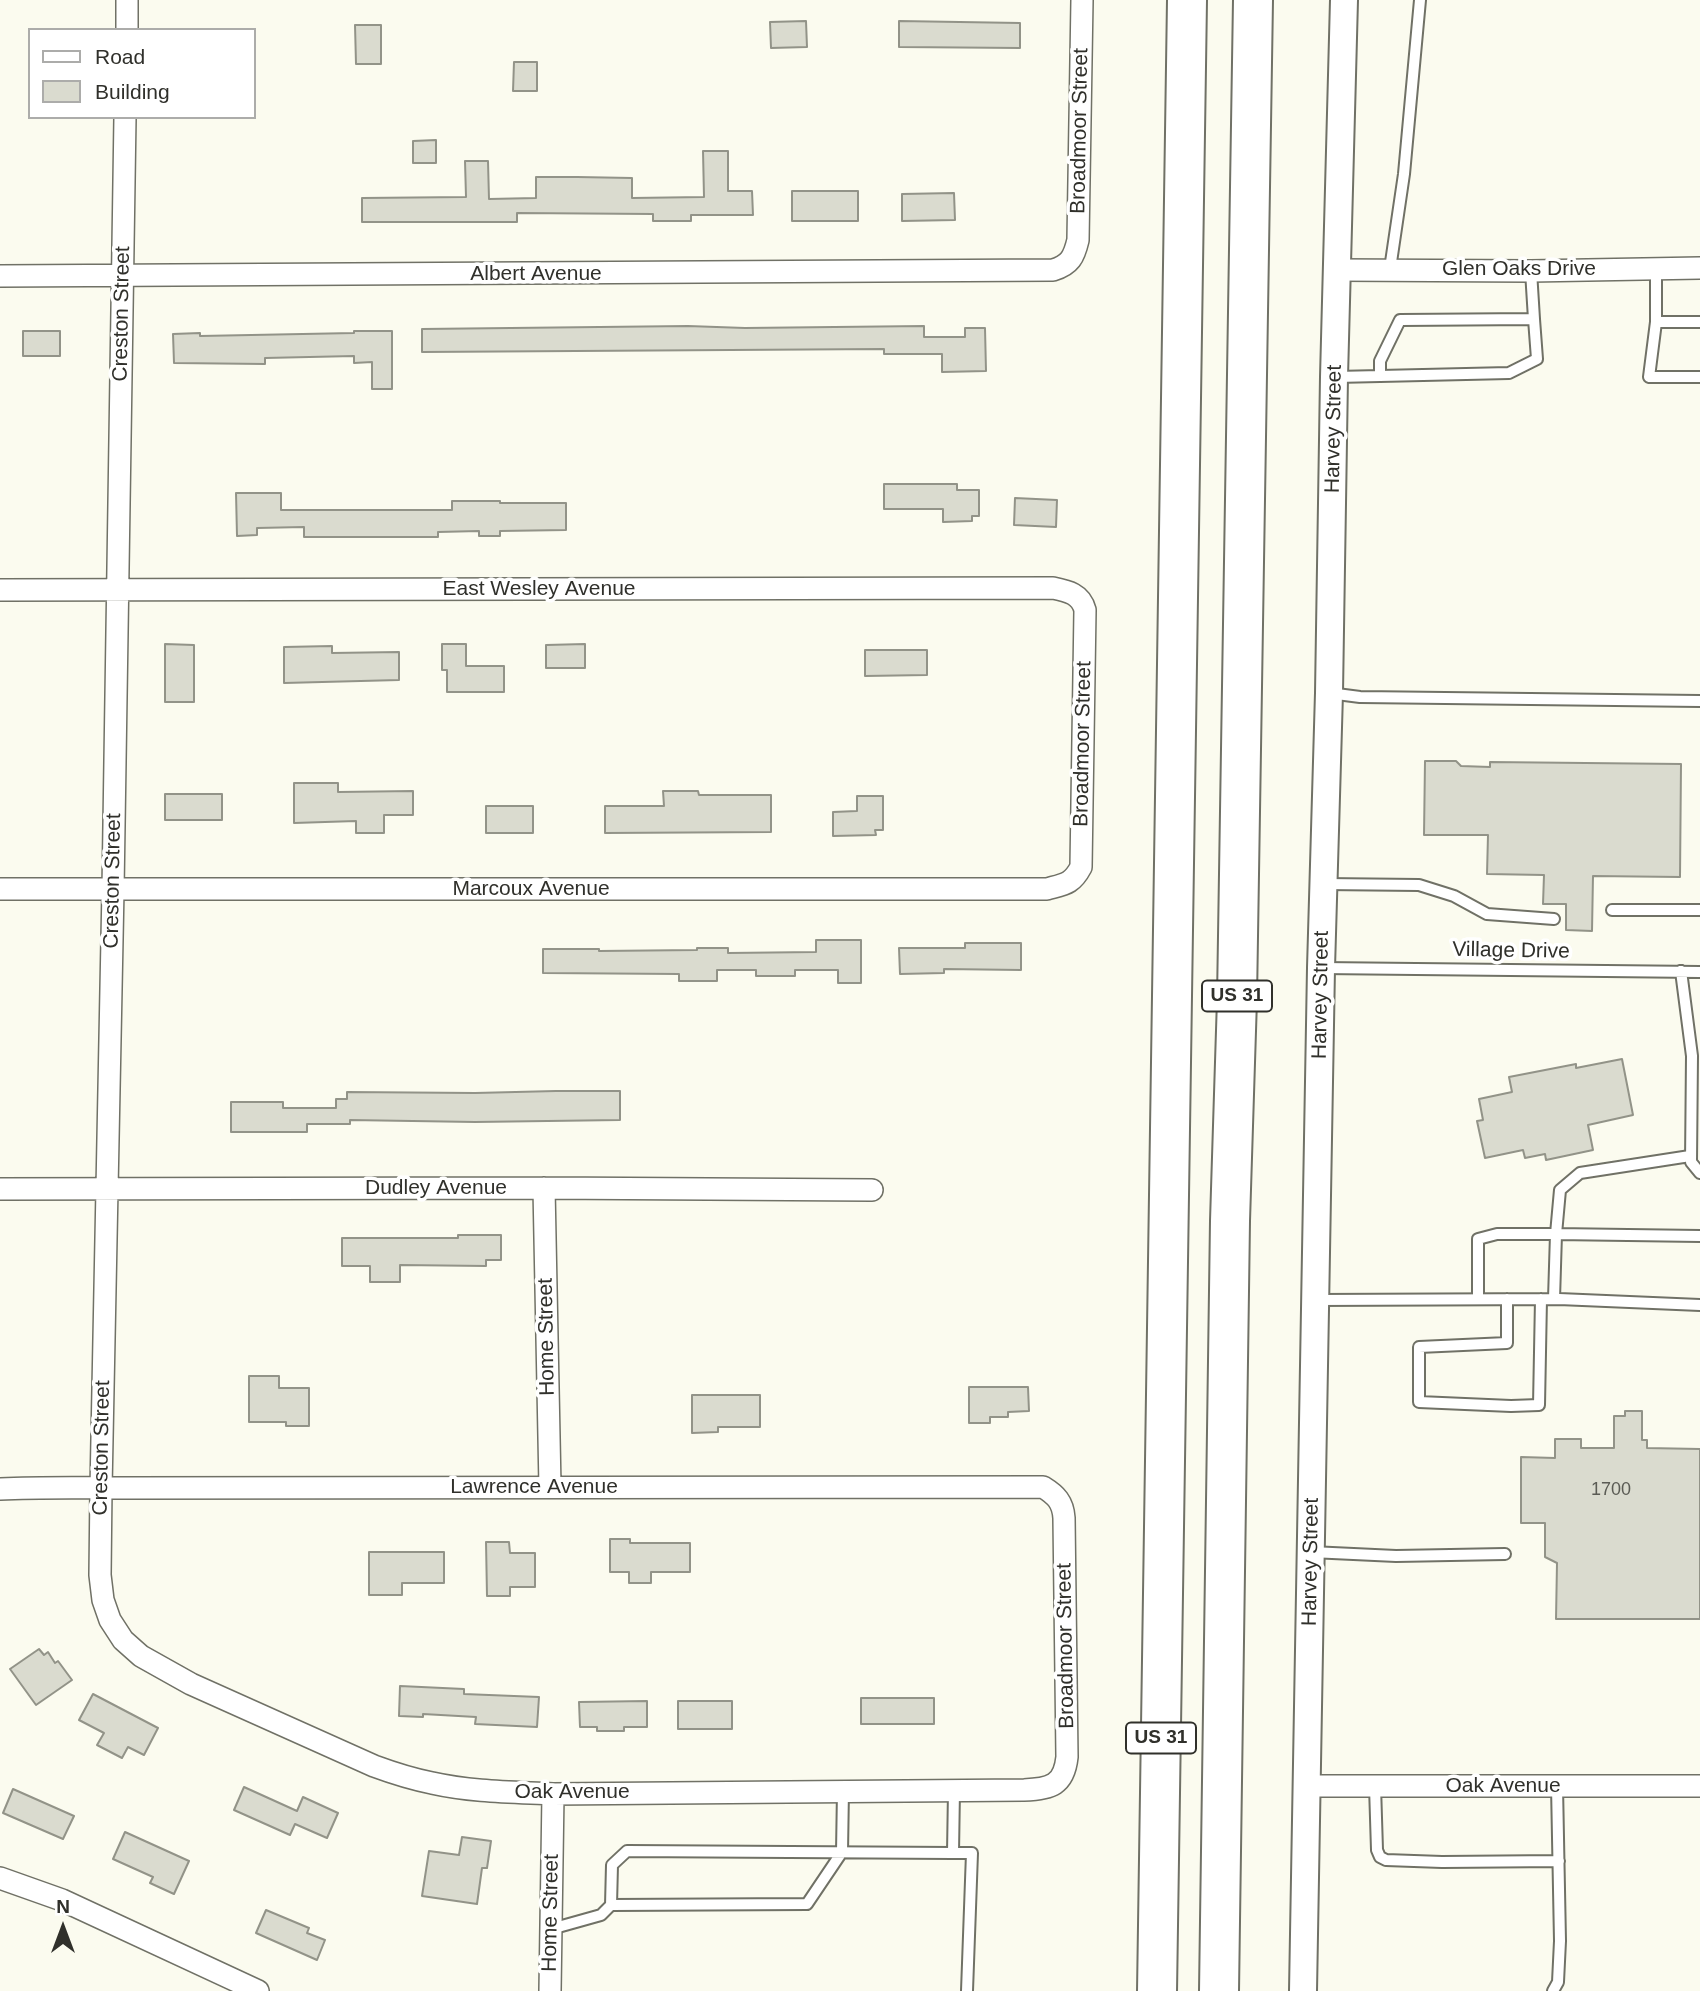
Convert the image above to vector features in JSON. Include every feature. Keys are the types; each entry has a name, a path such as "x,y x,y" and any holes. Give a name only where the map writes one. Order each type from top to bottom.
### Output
{"highway":[{"name":"US 31","path":"1157,1991 1187,0"},
{"name":"US 31","path":"1219,1991 1230,1221 1237,999 1253,0"},
{"path":"1134,1991 1139,1915 1145,1669 1165,1485"},
{"path":"1227,1515 1249,1756 1245,1991"}],"street":[{"path":"127,0 127,28"},
{"name":"Broadmoor Street","path":"1070,261 1078,240 1082,0"},
{"name":"Harvey Street","path":"1303,1991 1321,968 1344,0"},
{"name":"Creston Street","path":"122,1640 110,1620 103,1600 100,1575 125,119"},
{"name":"Albert Avenue","path":"0,276 1040,271 1064,267 1070,261"},
{"name":"Glen Oaks Drive","path":"1337,270 1700,268"},
{"name":"East Wesley Avenue","path":"0,590 1053,588 1076,595"},
{"name":"Broadmoor Street","path":"1061,885 1073,880 1081,867 1085,610 1083,602 1076,595"},
{"name":"Marcoux Avenue","path":"0,889 1047,889 1061,885"},
{"name":"Home Street","path":"544,1188 550,1487"},
{"name":"Dudley Avenue","path":"0,1189 872,1189"},
{"name":"Lawrence Avenue","path":"0,1489 1037,1486 1050,1491 1062,1504"},
{"name":"Broadmoor Street","path":"1055,1785 1065,1772 1067,1757 1062,1504"},
{"name":"Oak Avenue","path":"122,1640 141,1656 191,1684 384,1769 435,1784 489,1791 553,1794 1041,1790 1055,1785"},
{"name":"Oak Avenue","path":"1306,1786 1700,1786"},
{"name":"Home Street","path":"550,1991 553,1794"},
{"path":"0,1878 62,1900 258,1991"}],"lane":[{"path":"1390,269 1405,174 1420,0"},
{"path":"1656,268 1656,322 1649,377 1700,377"},
{"path":"1334,377 1509,373 1537,359 1531,271"},
{"path":"1380,376 1380,361 1400,320 1534,319"},
{"path":"1656,322 1700,322"},
{"path":"1329,693 1360,697 1700,701"},
{"path":"1324,884 1419,885 1454,896 1487,915 1555,919"},
{"path":"1612,910 1700,910"},
{"name":"Village Drive","path":"1321,968 1700,972"},
{"path":"1681,971 1692,1056 1690,1156 1691,1162 1700,1173"},
{"path":"1554,1299 1560,1189 1580,1173 1690,1156"},
{"path":"1478,1299 1478,1239 1497,1234 1700,1236"},
{"path":"1507,1299 1507,1343 1419,1347 1419,1402 1539,1405 1541,1299"},
{"path":"1315,1300 1554,1299 1700,1305"},
{"path":"1311,1552 1396,1556 1504,1554"},
{"path":"1375,1786 1377,1850 1380,1857 1386,1860 1559,1861"},
{"path":"1553,1991 1558,1982 1560,1955 1557,1786"},
{"path":"611,1905 807,1904 842,1852 843,1790"},
{"path":"953,1853 954,1790"},
{"path":"551,1929 601,1915 611,1905 612,1865 628,1851 972,1853 967,1991"}],"building":[{"path":"806,21 807,47 771,48 770,22"},
{"path":"899,21 1020,23 1020,48 899,47"},
{"path":"355,25 381,25 381,64 356,64"},
{"path":"514,62 537,62 537,91 513,91"},
{"path":"436,140 436,163 413,163 413,141"},
{"path":"703,151 728,151 728,191 752,191 753,215 691,215 691,221 653,221 653,214 517,213 517,222 362,222 362,198 466,197 465,161 488,161 489,199 536,198 536,177 632,178 632,198 704,197"},
{"path":"792,191 858,191 858,221 792,221"},
{"path":"954,193 955,220 902,221 902,194"},
{"path":"924,326 924,337 965,337 965,328 985,328 986,371 942,372 942,354 884,354 884,349 422,352 422,329"},
{"path":"23,331 60,331 60,356 23,356"},
{"path":"392,331 392,389 372,389 372,362 354,363 354,356 265,358 265,364 174,363 173,334 200,333 200,336"},
{"path":"884,484 957,484 957,490 979,490 979,516 972,516 972,521 943,522 943,509 884,509"},
{"path":"236,493 281,493 281,510 452,510 452,501 566,503 566,530 500,531 500,536 479,536 479,531 438,532 438,537 304,537 304,527 257,528 257,535 237,536"},
{"path":"1015,498 1057,500 1056,527 1014,525"},
{"path":"165,644 194,645 194,702 165,702"},
{"path":"442,644 466,644 466,666 504,666 504,692 447,692 447,670 442,670"},
{"path":"585,644 585,668 546,668 546,645"},
{"path":"332,646 332,653 399,652 399,680 284,683 284,647"},
{"path":"865,650 927,650 927,675 865,676"},
{"path":"1425,761 1456,761 1461,766 1490,767 1490,762 1681,764 1680,877 1593,876 1592,931 1566,930 1566,904 1543,904 1544,875 1487,874 1488,835 1424,835"},
{"path":"294,783 338,783 338,792 413,791 413,815 384,815 384,833 356,833 356,821 294,823"},
{"path":"663,791 698,791 699,795 771,795 771,832 605,833 605,806 664,806"},
{"path":"165,794 222,794 222,820 165,820"},
{"path":"857,796 883,796 883,830 875,830 876,835 833,836 833,812 857,811"},
{"path":"486,806 533,806 533,833 486,833"},
{"path":"816,940 861,940 861,983 838,983 838,970 795,970 795,976 756,976 756,970 717,970 717,981 679,981 679,974 543,973 543,949 599,951 728,948 728,953 816,952"},
{"path":"965,943 1021,943 1021,970 944,969 944,973 900,974 899,948 965,948"},
{"path":"1622,1059 1633,1115 1588,1125 1593,1150 1546,1160 1545,1154 1525,1158 1523,1150 1485,1158 1477,1121 1483,1120 1479,1099 1512,1092 1509,1077 1576,1064 1576,1068"},
{"path":"620,1091 620,1120 350,1120 350,1124 307,1124 307,1132 231,1132 231,1102 283,1102 283,1108 336,1108 336,1099 347,1099 347,1092"},
{"path":"458,1235 501,1235 501,1260 486,1260 486,1266 400,1265 400,1282 370,1282 370,1266 342,1266 342,1238 458,1238"},
{"path":"249,1376 279,1376 279,1388 309,1388 309,1426 286,1426 286,1422 249,1422"},
{"path":"969,1387 1028,1387 1029,1411 1008,1412 1008,1417 990,1417 990,1423 969,1423"},
{"path":"692,1395 760,1395 760,1427 718,1427 718,1432 692,1433"},
{"path":"1625,1411 1642,1411 1642,1440 1647,1440 1647,1448 1700,1449 1700,1619 1556,1619 1557,1563 1545,1557 1545,1523 1521,1523 1521,1457 1555,1458 1555,1439 1581,1439 1581,1448 1614,1448 1614,1416 1625,1416"},
{"path":"610,1539 630,1539 630,1543 690,1543 690,1572 651,1572 651,1583 629,1583 629,1572 610,1572"},
{"path":"486,1542 509,1542 510,1553 535,1553 535,1587 510,1587 510,1596 487,1596"},
{"path":"369,1552 444,1552 444,1583 402,1583 402,1595 369,1595"},
{"path":"39,1649 44,1655 48,1652 55,1663 58,1661 72,1680 36,1705 10,1669"},
{"path":"400,1686 464,1689 464,1694 539,1697 537,1727 475,1724 476,1717 423,1714 423,1717 399,1716"},
{"path":"93,1694 158,1728 144,1755 128,1747 122,1758 97,1745 104,1733 79,1720"},
{"path":"861,1698 934,1698 934,1724 861,1724"},
{"path":"647,1701 647,1727 624,1727 624,1731 597,1731 597,1727 580,1727 579,1702"},
{"path":"678,1701 732,1701 732,1729 678,1729"},
{"path":"244,1787 297,1811 303,1797 338,1813 327,1838 295,1824 290,1835 234,1810"},
{"path":"13,1789 74,1816 63,1839 3,1813"},
{"path":"125,1832 189,1861 174,1894 150,1883 153,1877 113,1859"},
{"path":"462,1837 491,1841 487,1868 482,1868 477,1904 422,1896 429,1851 459,1855"},
{"path":"266,1910 309,1928 307,1933 325,1940 317,1960 256,1933"}]}
